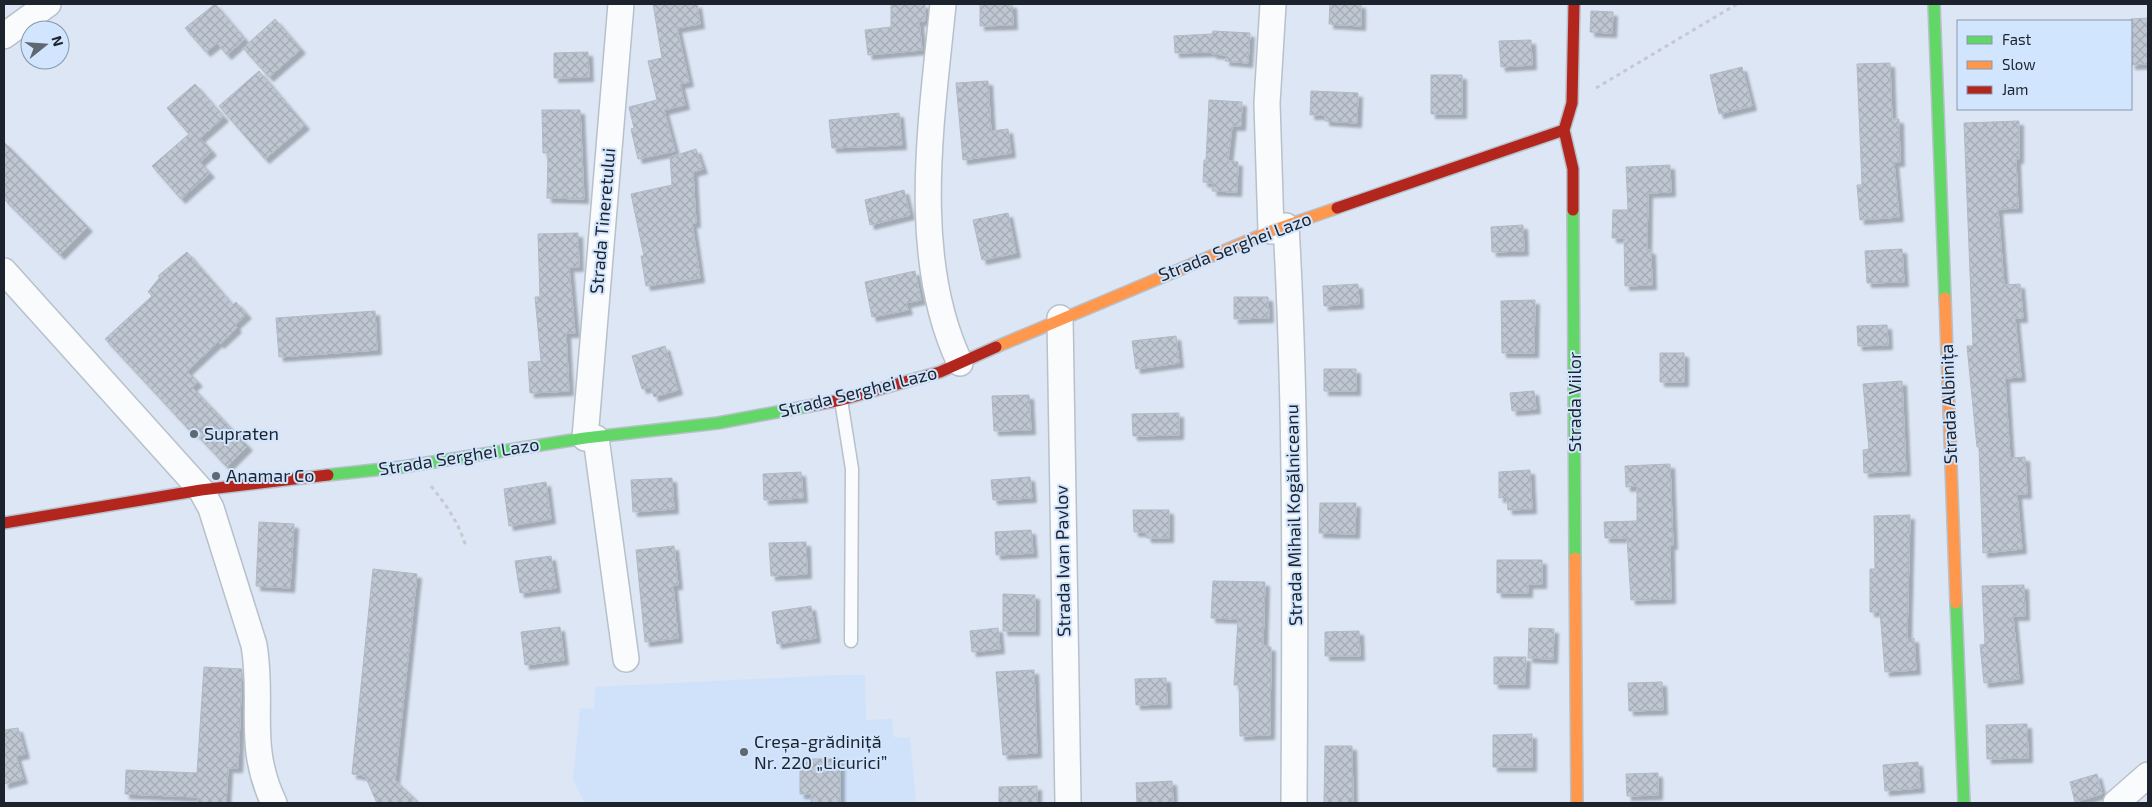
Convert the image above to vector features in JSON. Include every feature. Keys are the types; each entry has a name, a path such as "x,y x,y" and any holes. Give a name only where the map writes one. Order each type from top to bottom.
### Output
{"street":[{"path":"4,36 48,4"},
{"name":"Strada Tineretului","path":"621,4 591,438 626,660"},
{"path":"943,4 928,148 928,193 938,295 948,336 960,363"},
{"name":"Strada Mihail Kogălniceanu","path":"1274,4 1268,103 1278,228 1292,325 1296,596 1294,803"},
{"path":"1564,130 1572,103 1574,4"},
{"name":"Strada Albinița","path":"1934,4 1964,803"},
{"name":"Strada Serghei Lazo","path":"4,523 201,490 413,466 591,438 718,424 840,400 940,372 1060,318 1278,228 1564,130"},
{"name":"Strada Viilor","path":"1564,130 1574,169 1577,803"},
{"path":"4,271 201,490 211,508 254,644 256,660 256,733 259,760 274,803"},
{"name":"Strada Ivan Pavlov","path":"1060,318 1068,803"},
{"path":"2116,803 2148,775"}],"lane":[{"path":"840,400 852,469 851,641"}],"path":[{"path":"1572,103 1737,4"},
{"path":"413,466 447,505 460,527 466,547"}],"shaded area":[{"name":"Creșa-grădiniță Nr. 220 „Licurici”","path":"865,675 866,720 892,719 894,737 910,738 916,803 585,803 573,780 580,708 594,709 595,687"}],"building":[{"path":"215,4 245,39 227,55 217,43 206,52 185,28"},
{"path":"653,4 697,4 700,24 677,28 689,82 680,84 685,105 664,110 675,151 638,159 631,129 634,128 629,107 657,100 648,61 662,58"},
{"path":"891,4 925,4 925,21 919,21 922,50 868,55 865,30 891,27"},
{"path":"980,4 1012,4 1013,25 980,26"},
{"path":"1330,4 1361,4 1361,26 1329,24"},
{"path":"1591,11 1613,12 1612,33 1590,32"},
{"path":"2148,18 2148,64 2132,65 2131,19"},
{"path":"275,19 301,49 269,77 243,48"},
{"path":"1213,31 1250,33 1248,63 1225,61 1226,55 1212,54 1212,52 1175,53 1174,36 1212,34"},
{"path":"1531,40 1532,65 1501,67 1499,41"},
{"path":"588,52 589,77 554,78 554,53"},
{"path":"1890,63 1892,119 1899,119 1900,162 1894,162 1899,217 1860,220 1857,185 1862,185 1857,64"},
{"path":"1742,67 1752,106 1719,114 1710,75"},
{"path":"259,71 305,125 265,159 219,106"},
{"path":"1431,75 1462,75 1462,114 1431,114"},
{"path":"988,81 991,131 1008,129 1011,153 963,160 956,83"},
{"path":"195,84 224,117 200,138 212,151 200,162 210,173 181,199 152,166 189,134 167,108"},
{"path":"1311,91 1358,93 1357,123 1325,121 1325,115 1310,115"},
{"path":"1209,100 1242,102 1241,126 1232,126 1228,161 1238,162 1237,192 1212,191 1213,183 1203,182"},
{"path":"542,110 580,110 584,199 547,198 548,153 543,153"},
{"path":"899,113 902,145 832,148 829,120"},
{"path":"2019,121 2019,159 2016,159 2018,208 1998,209 2004,285 2020,284 2023,318 2015,318 2021,377 2005,378 2010,458 2025,457 2027,494 2017,494 2022,549 1983,553 1979,447 1977,447 1967,346 1973,346 1964,123"},
{"path":"4,142 88,227 60,255 4,199"},
{"path":"696,149 703,169 693,172 696,223 692,223 700,278 646,286 641,256 644,256 631,194 672,185 670,157"},
{"path":"1670,165 1671,192 1648,193 1647,250 1651,250 1652,285 1625,286 1624,238 1612,238 1613,210 1628,210 1626,167"},
{"path":"904,190 910,215 870,225 865,200"},
{"path":"1008,213 1016,253 982,260 973,220"},
{"path":"1523,225 1524,251 1492,252 1491,227"},
{"path":"578,233 579,267 569,267 575,333 566,333 569,391 530,393 528,362 541,361 535,297 540,297 538,234"},
{"path":"1902,249 1904,282 1867,283 1865,251"},
{"path":"187,252 233,305 236,302 247,314 235,325 237,328 220,344 218,342 187,371 198,382 192,387 248,446 227,467 195,433 193,434 105,339 152,296 148,292 160,277 158,276"},
{"path":"915,271 921,300 906,303 908,310 872,317 865,282"},
{"path":"1358,284 1359,304 1324,306 1323,286"},
{"path":"1234,297 1268,297 1269,318 1234,319"},
{"path":"1535,300 1534,353 1502,353 1501,301"},
{"path":"375,311 377,350 279,357 276,318"},
{"path":"1887,325 1888,345 1858,346 1857,326"},
{"path":"1176,336 1179,363 1136,369 1132,341"},
{"path":"665,346 678,390 654,397 651,387 642,389 632,356"},
{"path":"1660,353 1684,353 1684,382 1660,382"},
{"path":"1324,369 1356,369 1356,391 1324,391"},
{"path":"1902,381 1906,471 1864,473 1863,450 1869,449 1863,384"},
{"path":"1534,391 1536,409 1512,411 1510,393"},
{"path":"1029,395 1031,430 994,431 992,396"},
{"path":"1179,413 1179,435 1133,436 1132,414"},
{"path":"1670,464 1673,545 1670,545 1671,599 1631,600 1627,538 1605,538 1604,522 1637,521 1637,486 1626,487 1625,466"},
{"path":"1530,470 1532,509 1508,510 1507,497 1499,498 1499,472"},
{"path":"801,472 803,498 764,500 763,474"},
{"path":"1030,477 1032,498 993,500 991,480"},
{"path":"672,478 674,509 633,512 631,480"},
{"path":"546,482 551,519 509,526 504,489"},
{"path":"1320,503 1356,503 1355,534 1319,533"},
{"path":"1133,510 1169,510 1169,538 1147,538 1146,532 1134,532"},
{"path":"1910,515 1907,639 1914,638 1916,670 1885,672 1880,612 1870,612 1870,569 1875,569 1874,516"},
{"path":"259,522 294,524 290,588 256,586"},
{"path":"1031,530 1033,553 996,555 995,532"},
{"path":"806,542 807,574 771,576 769,543"},
{"path":"674,546 678,585 673,585 678,638 645,642 636,550"},
{"path":"551,556 556,588 520,593 515,561"},
{"path":"1497,560 1542,560 1542,584 1528,584 1528,593 1497,593"},
{"path":"373,569 417,574 395,780 419,803 377,803 365,776 352,774"},
{"path":"1213,581 1265,582 1263,646 1271,647 1270,735 1240,736 1239,685 1234,685 1238,619 1211,618"},
{"path":"2024,585 2025,616 2013,616 2019,679 1984,683 1980,645 1985,644 1982,586"},
{"path":"1003,594 1035,595 1035,631 1003,631"},
{"path":"811,606 816,638 777,644 772,612"},
{"path":"560,627 564,660 525,665 521,632"},
{"path":"998,628 1000,649 972,652 970,631"},
{"path":"1529,628 1554,629 1553,659 1528,658"},
{"path":"1359,631 1360,656 1325,656 1325,632"},
{"path":"1494,657 1526,657 1525,684 1494,684"},
{"path":"204,667 242,669 238,768 228,768 226,803 197,803 198,797 125,794 126,770 197,773"},
{"path":"1034,670 1037,753 1003,755 996,672"},
{"path":"1166,678 1167,704 1136,705 1135,679"},
{"path":"1662,682 1663,710 1629,711 1628,683"},
{"path":"2027,724 2028,758 1987,759 1986,725"},
{"path":"18,728 25,754 16,756 23,779 4,784 4,730"},
{"path":"1532,734 1532,767 1493,767 1493,735"},
{"path":"1325,746 1352,746 1353,803 1324,803"},
{"path":"800,759 840,759 840,803 811,803 811,794 800,794"},
{"path":"1918,762 1920,788 1885,791 1883,765"},
{"path":"1658,773 1658,795 1627,796 1626,774"},
{"path":"2097,774 2102,794 2075,802 2070,782"},
{"path":"1172,781 1173,803 1137,803 1136,783"},
{"path":"1037,786 1037,803 999,803 999,787"}],"traffic: fast":[{"path":"1934,4 1945,298"},
{"path":"1573,210 1575,558"},
{"path":"328,475 402,467 585,438 718,423 809,406"},
{"path":"1956,603 1964,803"}],"traffic: slow":[{"path":"996,347 1271,231 1337,208"},
{"path":"1945,298 1956,603"},
{"path":"1575,558 1577,803"}],"traffic: jam":[{"path":"1573,210 1573,169 1564,130 1572,103 1574,4"},
{"path":"1337,208 1564,130"},
{"path":"809,406 841,400 940,372 996,347"},
{"path":"4,523 201,490 328,475"}],"place":[{"name":"Supraten","path":"194,434"},
{"name":"Anamar Co","path":"216,476"},
{"name":"Creșa-grădiniță Nr. 220 „Licurici”","path":"744,752"}]}
